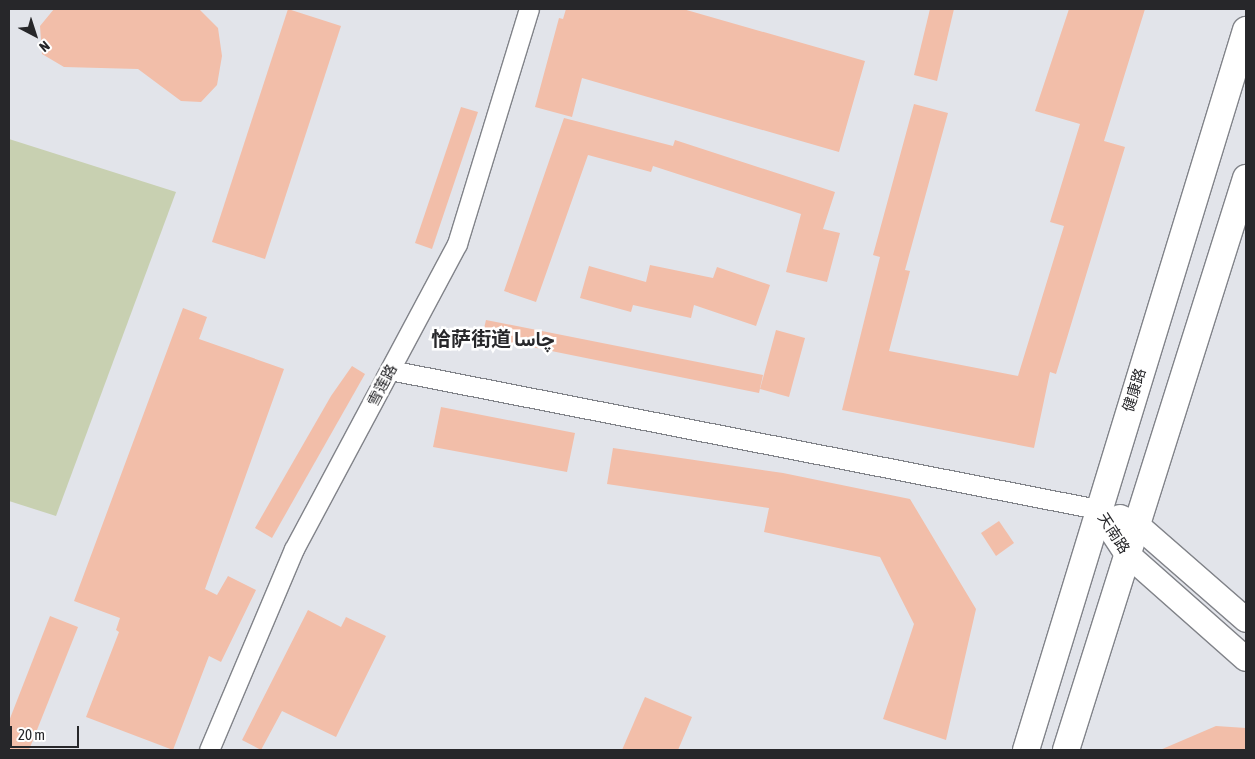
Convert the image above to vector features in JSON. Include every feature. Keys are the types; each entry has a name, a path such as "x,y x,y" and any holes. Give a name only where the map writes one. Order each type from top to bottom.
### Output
{"main road":[{"name":"健康路","path":"1026,750 1097,508 1246,30"},
{"path":"1066,750 1126,553 1246,178"}],"street":[{"name":"雪莲路","path":"208,750 294,549 457,244 530,9"},
{"path":"390,370 1097,508"},
{"name":"天南路","path":"1097,508 1136,524 1246,620"},
{"name":"天南路","path":"1097,508 1126,553 1246,659"}],"green space":[{"path":"9,139 176,192 56,516 9,501"}],"building":[{"path":"54,9 199,9 218,28 222,56 217,85 201,102 181,101 138,69 64,67 42,54 40,26"},
{"path":"288,9 341,26 265,259 212,242"},
{"path":"566,9 683,9 865,61 839,152 582,78 572,117 535,107 559,18 563,19"},
{"path":"930,9 954,9 937,81 914,75"},
{"path":"1069,9 1145,9 1104,141 1125,147 1056,374 1050,372 1034,448 842,410 880,257 873,255 914,104 948,113 905,270 910,271 889,351 1018,376 1064,226 1050,222 1080,124 1035,111"},
{"path":"461,107 478,112 432,249 415,243"},
{"path":"564,118 673,146 675,140 835,192 823,229 840,233 827,282 786,272 801,214 653,166 651,172 588,155 536,302 504,291"},
{"path":"650,265 713,278 717,267 770,285 756,326 694,305 691,318 633,305 631,312 580,298 589,266 646,282"},
{"path":"183,308 207,317 199,339 284,369 205,589 217,595 228,576 256,590 221,662 209,656 173,750 86,717 119,632 116,630 120,618 74,601"},
{"path":"486,320 763,375 759,393 482,337"},
{"path":"776,330 805,338 789,397 760,389"},
{"path":"352,366 365,374 272,538 255,528 331,396"},
{"path":"441,407 575,433 567,472 433,447"},
{"path":"613,448 783,473 910,499 976,609 946,740 883,719 914,624 880,557 764,532 769,508 607,484"},
{"path":"999,521 1014,543 996,556 981,533"},
{"path":"308,610 341,627 346,617 386,636 336,737 282,711 261,750 242,740"},
{"path":"50,616 78,627 29,750 9,750 9,721"},
{"path":"645,697 692,717 678,750 622,750"},
{"path":"1216,726 1246,728 1246,750 1160,750"}],"district":[{"name":"恰萨街道 چاسا","path":"493,338"}]}
